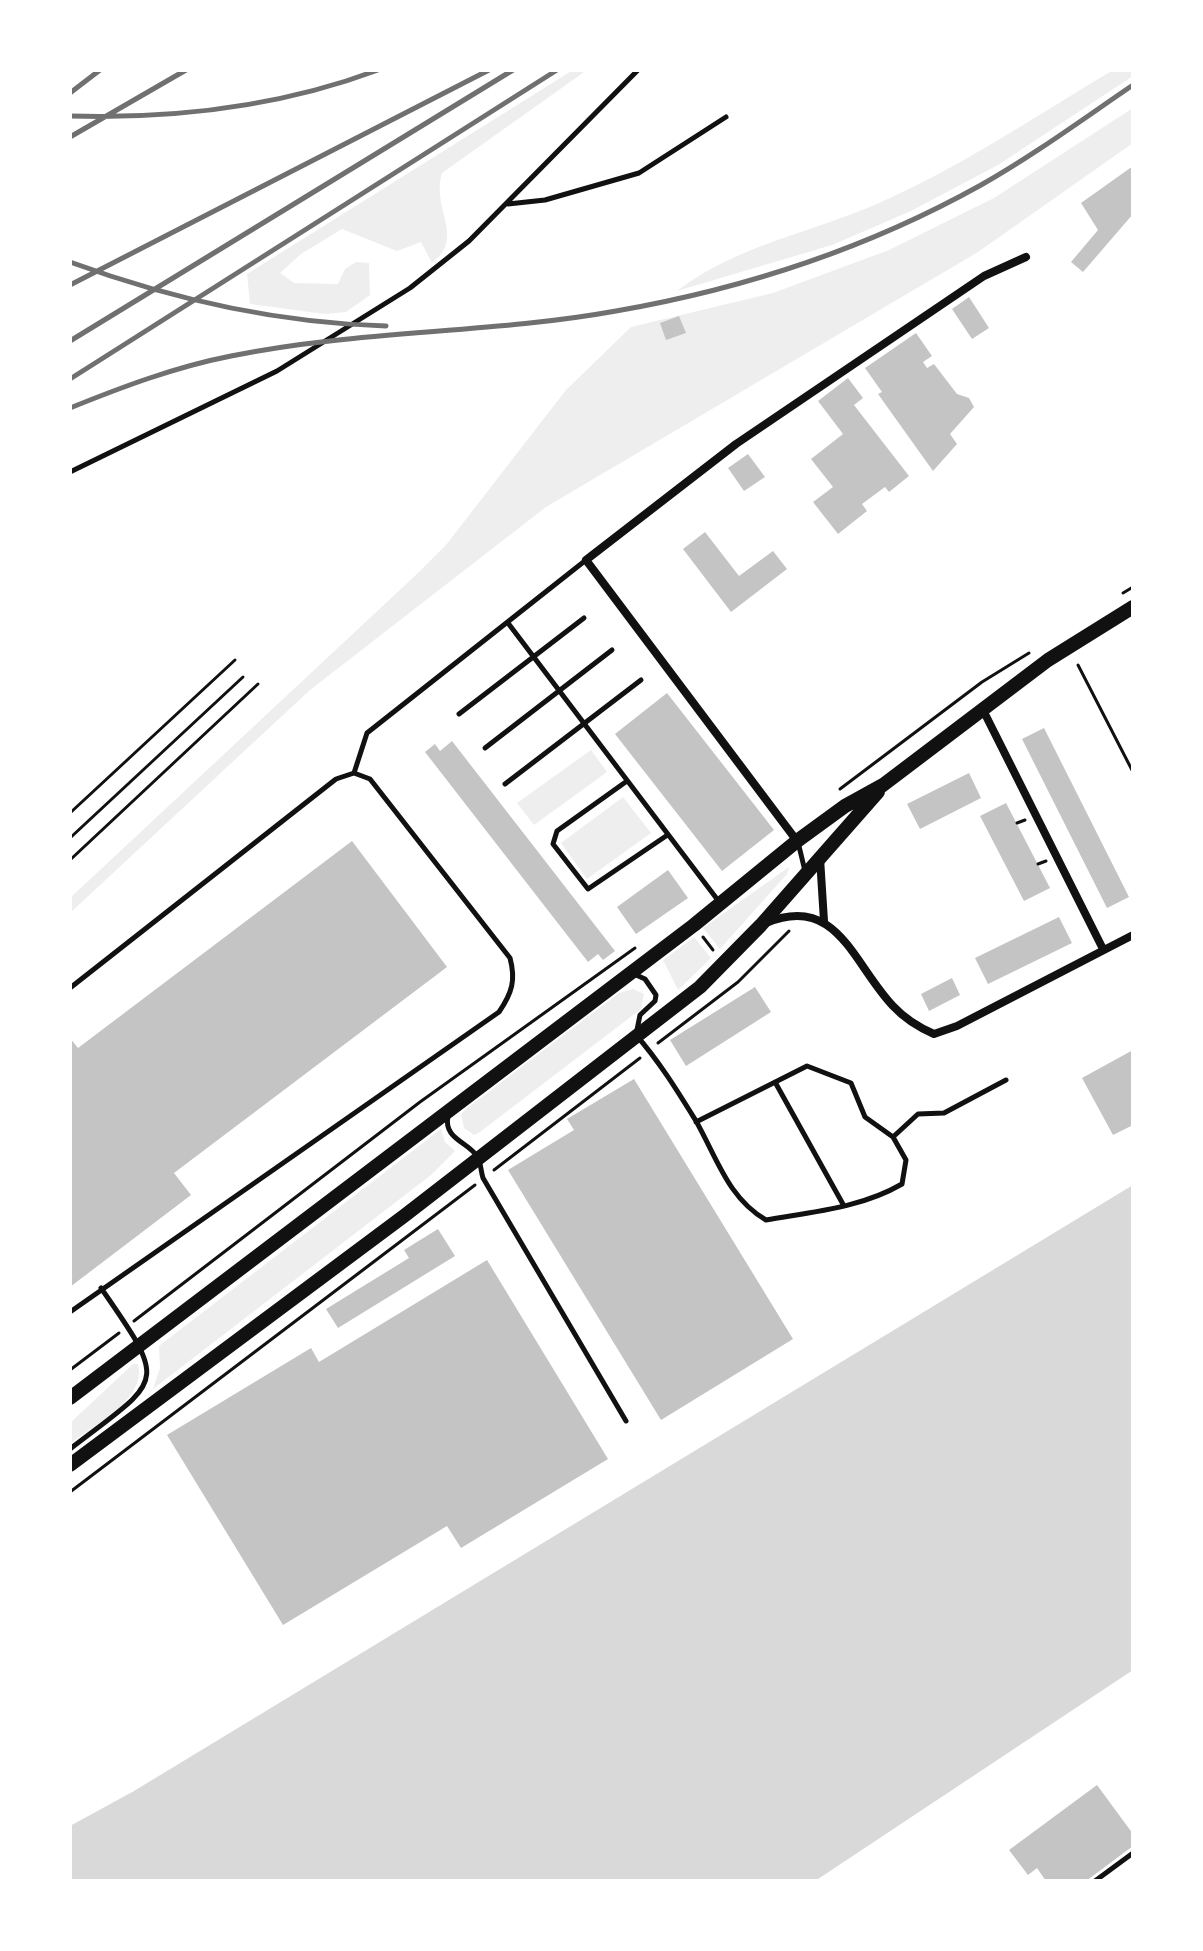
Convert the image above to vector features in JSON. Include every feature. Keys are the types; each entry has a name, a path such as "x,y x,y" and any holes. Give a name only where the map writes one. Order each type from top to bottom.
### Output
{"main road":[{"path":"70,1398 694,925 797,841 845,806 883,785 1048,660 1133,607"},
{"path":"70,1465 404,1216 477,1155 724,964 883,785"}],"street":[{"path":"797,841 586,560 736,444 984,276 1026,257"},
{"path":"982,708 1103,949"},
{"path":"820,858 824,921"},
{"path":"761,925 780,917 805,914 824,921 837,932 891,1005 912,1024 934,1034 957,1026 1133,935"}],"lane":[{"path":"70,472 277,371 410,288 448,261 638,70"},
{"path":"507,204 545,200 639,173 726,117"},
{"path":"354,773 367,733 586,560"},
{"path":"459,714 584,618"},
{"path":"508,623 666,836 721,903"},
{"path":"485,748 612,650"},
{"path":"505,784 641,680"},
{"path":"70,988 336,779 354,773 370,779 510,958 515,976 510,996 499,1012 70,1312"},
{"path":"627,781 557,831 553,844 574,874 588,889 666,836"},
{"path":"797,841 805,876"},
{"path":"629,973 645,979 656,995 655,1001 640,1015 636,1035 696,1122 734,1195 766,1220 844,1206 883,1195 902,1184 906,1160 893,1137 865,1117 851,1083 807,1066 696,1122"},
{"path":"893,1137 918,1114 944,1113 1006,1080"},
{"path":"775,1082 844,1206"},
{"path":"449,1112 446,1124 451,1135 477,1155 483,1178 626,1421"},
{"path":"70,1449 138,1396 148,1371 140,1344 101,1288"},
{"path":"1095,1881 1133,1853"}],"path":[{"path":"1120,594 1133,587"},
{"path":"833,794 971,691 1032,650"},
{"path":"70,813 235,660"},
{"path":"1078,665 1133,772"},
{"path":"70,838 243,677"},
{"path":"70,860 258,684"},
{"path":"694,925 724,964"},
{"path":"70,1370 420,1102 635,948"}],"shaded area":[{"path":"573,70 587,70 442,173 440,186 446,243 442,253 432,263 421,242 397,251 342,229 301,254 280,273 294,283 338,284 345,269 356,262 369,263 370,295 346,312 325,314 250,304 247,274"},
{"path":"1113,70 1133,70 1133,76 998,165 911,211 832,245 677,291 724,262 853,214 939,174"},
{"path":"1133,108 1133,143 978,252 546,507 310,690 70,913 70,898 446,545 566,390 631,327 773,293 889,250 994,198"},
{"path":"591,750 607,772 534,825 517,803"},
{"path":"623,797 651,833 587,879 561,843"},
{"path":"789,867 787,874 720,949 703,928"},
{"path":"694,937 711,958 678,990 663,960"},
{"path":"633,989 644,994 641,1009 480,1132 474,1135 464,1128 461,1114 466,1109 619,993"},
{"path":"441,1129 445,1142 455,1151 431,1175 153,1389 160,1368 159,1346"},
{"path":"1133,1185 1133,1670 815,1881 70,1881 70,1826 134,1791"},
{"path":"133,1364 138,1364 139,1377 127,1400 70,1444 70,1423"}],"building":[{"path":"1133,166 1133,214 1083,272 1071,262 1098,230 1081,203"},
{"path":"969,297 989,328 972,339 952,309"},
{"path":"679,316 686,333 666,340 660,323"},
{"path":"916,333 932,356 923,362 927,368 934,364 957,394 969,398 974,407 950,434 957,444 933,471 878,394 882,392 865,368"},
{"path":"848,378 863,398 854,405 909,476 889,492 885,487 862,504 867,511 838,534 813,502 833,487 811,459 843,434 818,401"},
{"path":"748,454 765,477 744,491 728,468"},
{"path":"705,532 739,576 773,551 787,569 731,612 683,549"},
{"path":"667,693 774,830 722,871 615,734"},
{"path":"1044,728 1129,897 1107,908 1022,739"},
{"path":"452,741 615,951 603,960 598,954 588,962 425,752 435,744 440,751"},
{"path":"969,773 981,798 920,829 907,804"},
{"path":"1006,803 1050,888 1024,901 980,816"},
{"path":"352,841 447,967 174,1173 191,1195 70,1287 70,1038 78,1048"},
{"path":"668,870 688,898 636,934 617,907"},
{"path":"1059,917 1072,943 988,984 975,958"},
{"path":"952,978 960,995 929,1011 921,994"},
{"path":"755,987 771,1012 686,1066 670,1040"},
{"path":"1133,1050 1133,1125 1113,1135 1082,1078"},
{"path":"634,1079 793,1339 661,1420 508,1170 574,1130 567,1119"},
{"path":"438,1229 455,1256 338,1328 326,1309 409,1258 404,1250"},
{"path":"487,1260 608,1459 461,1548 447,1526 283,1625 167,1435 311,1348 319,1362"},
{"path":"1097,1785 1133,1834 1133,1846 1086,1881 1046,1881 1037,1868 1028,1875 1009,1850"}],"railway":[{"path":"70,93 100,70"},
{"path":"70,137 186,70"},
{"path":"70,116 148,115 226,108 303,93 378,70"},
{"path":"70,285 489,70"},
{"path":"70,341 513,70"},
{"path":"70,379 557,70"},
{"path":"70,408 149,378 231,356 327,341 520,324 616,311 758,278 849,247 938,208 1020,162 1133,85"},
{"path":"70,262 147,287 225,307 305,320 386,326"}]}
